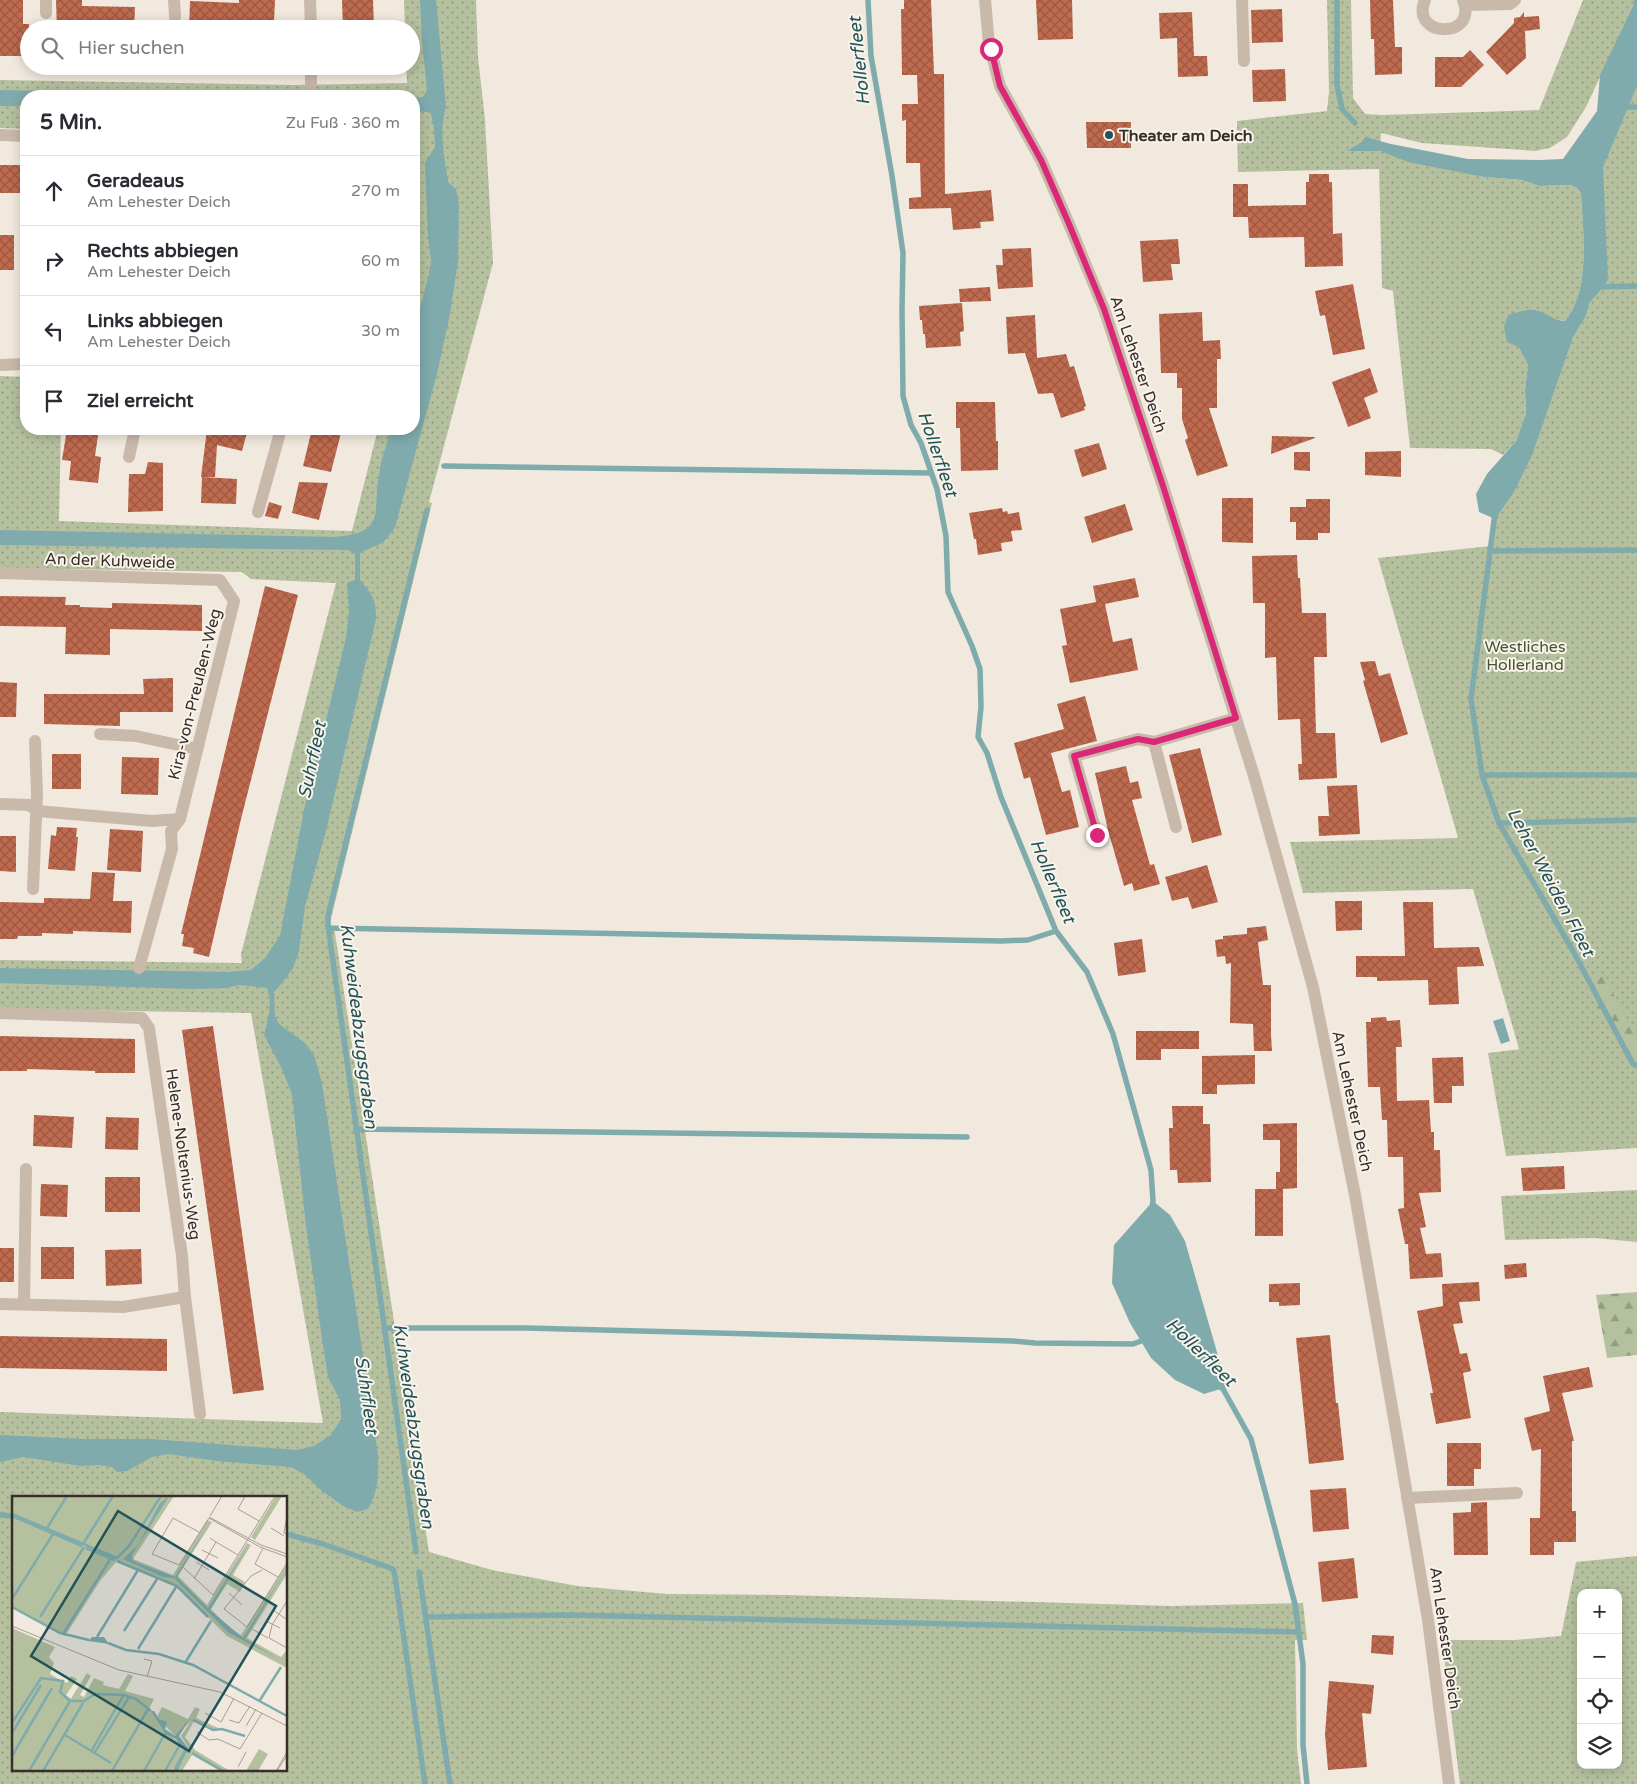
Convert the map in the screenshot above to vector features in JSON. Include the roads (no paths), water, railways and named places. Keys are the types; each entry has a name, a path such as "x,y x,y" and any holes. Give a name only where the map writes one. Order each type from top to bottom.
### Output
{"street":[{"path":"174,0 175,17"},
{"path":"310,0 311,20"},
{"name":"Am Lehester Deich","path":"985,0 989,44 1000,86 1041,160 1104,309 1163,486 1254,776 1313,987 1356,1195 1428,1620 1449,1784"},
{"path":"1242,0 1244,61"},
{"path":"1426,0 1423,10 1424,17 1428,24 1442,30 1450,30 1462,20 1465,13 1464,3 1510,4 1515,0"},
{"path":"311,75 311,84"},
{"path":"0,135 20,136"},
{"path":"0,365 20,364"},
{"path":"129,457 134,435"},
{"path":"258,512 278,435"},
{"name":"An der Kuhweide","path":"0,574 220,580"},
{"name":"Kira-von-Preußen-Weg","path":"139,968 172,849 171,831 180,819 234,601 220,580"},
{"path":"1097,835 1074,756 1138,739 1154,742 1236,718"},
{"path":"100,734 136,736 197,749"},
{"path":"33,889 37,811 35,741"},
{"path":"1154,742 1176,827"},
{"path":"0,804 29,806 37,811 152,821 180,819"},
{"name":"Helene-Noltenius-Weg","path":"0,1013 142,1018 150,1028 182,1256 185,1297 200,1414"},
{"path":"24,1304 26,1169"},
{"path":"0,1304 123,1307 185,1297"},
{"path":"1407,1498 1517,1493"}],"water":[{"name":"Suhrfleet","path":"420,0 436,0 446,107 442,135 444,154 448,182 456,189 459,204 458,261 450,314 437,374 395,527 383,541 360,553 360,580 373,598 376,619 326,831 305,906 299,951 293,968 274,992 275,1016 279,1024 305,1043 314,1055 322,1083 378,1455 376,1489 368,1509 357,1512 343,1506 321,1490 305,1475 291,1467 217,1461 168,1454 152,1457 127,1471 117,1472 112,1467 99,1465 81,1466 23,1457 0,1462 0,1435 84,1439 151,1439 297,1450 314,1446 331,1435 341,1419 340,1400 328,1377 323,1345 306,1226 292,1094 281,1067 264,1035 270,1006 267,988 240,985 225,988 194,989 0,983 0,968 229,972 251,970 265,958 280,936 304,810 346,638 349,611 347,583 355,580 355,554 348,550 0,545 0,530 335,537 363,531 370,525 376,510 381,463 389,435 420,435 420,309 431,260 428,238 425,163 435,147 431,114 420,111 420,98 423,97 427,90"},
{"path":"1634,0 1637,0 1637,86 1603,167 1608,280 1589,303 1586,315 1573,337 1532,455 1514,492 1495,519 1479,512 1476,494 1487,474 1516,441 1526,414 1525,390 1528,365 1519,347 1507,342 1504,327 1508,315 1518,312 1535,310 1557,320 1565,321 1573,308 1579,293 1584,260 1581,193 1577,188 1570,185 1539,186 1522,180 1484,177 1408,162 1380,151 1347,151 1362,142 1365,137 1468,159 1563,159 1597,111 1600,75 1634,4"},
{"path":"0,90 20,90 20,106 0,106"},
{"path":"1503,1018 1510,1041 1501,1044 1493,1021"},
{"path":"1153,1201 1170,1215 1185,1241 1227,1387 1204,1394 1175,1380 1151,1358 1130,1323 1112,1283 1114,1245"}],"waterway":[{"name":"Hollerfleet","path":"868,0 871,56 903,253 903,396 911,425 921,443 937,489 946,536 948,592 980,669 981,707 978,737 987,753 1001,797 1056,931 1087,972 1113,1034 1151,1170 1152,1208"},
{"path":"1337,0 1337,85 1342,109 1355,123"},
{"path":"1622,107 1637,107"},
{"path":"1596,287 1637,286"},
{"path":"444,466 931,473"},
{"name":"Kuhweideabzugsgraben","path":"416,1552 328,916 427,510"},
{"name":"Leher Weiden Fleet","path":"1495,513 1471,699 1482,775 1499,823 1573,951 1633,1064 1637,1066"},
{"path":"1490,551 1637,550"},
{"path":"1482,775 1637,775"},
{"path":"1499,823 1637,820"},
{"path":"328,928 1001,941 1028,940 1056,931"},
{"path":"356,1129 967,1137"},
{"path":"384,1328 526,1328 1035,1343 1133,1344 1146,1339"},
{"name":"Hollerfleet","path":"1218,1385 1223,1389 1251,1439 1295,1604 1303,1664 1303,1745 1307,1784"},
{"path":"0,1515 12,1516"},
{"path":"288,1535 323,1544 393,1569 425,1784"},
{"name":"Kuhweideabzugsgraben","path":"419,1572 450,1784"},
{"path":"426,1617 569,1615 1298,1632"}],"place":[{"name":"Theater am Deich","path":"1109,135"}],"park label":[{"name":"Westliches Hollerland","path":"1525,655"}]}
